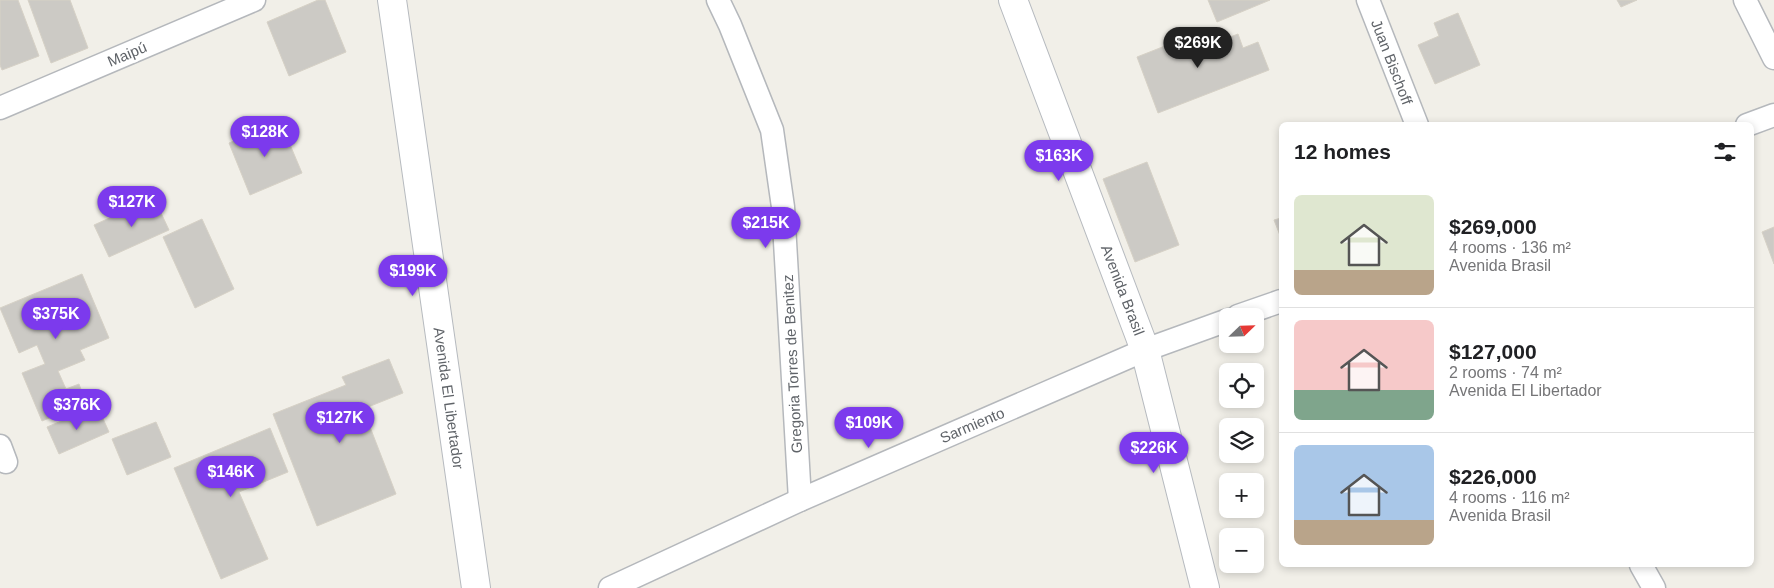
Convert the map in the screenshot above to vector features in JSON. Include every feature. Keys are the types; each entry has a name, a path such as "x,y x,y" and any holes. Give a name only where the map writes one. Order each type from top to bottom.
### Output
{"main road":[{"name":"Avenida El Libertador","path":"392,0 476,588"},
{"name":"Avenida Brasil","path":"1013,0 1145,350 1205,588"}],"street":[{"name":"Maipú","path":"0,108 254,0"},
{"name":"Gregoria Torres de Benitez","path":"718,0 772,130 783,207 800,500"},
{"name":"Juan Bischoff","path":"1368,0 1416,122"},
{"path":"1745,0 1774,58"},
{"path":"1754,122 1774,115"},
{"path":"1260,308 1279,301"},
{"name":"Sarmiento","path":"610,588 800,500 1145,350 1219,323"},
{"path":"1642,567 1654,588"}],"building":[{"path":"0,0 18,0 39,56 2,70 0,65"},
{"path":"28,0 70,0 88,48 51,63"},
{"path":"318,0 325,0 346,52 289,76 267,22"},
{"path":"1208,0 1270,0 1217,22"},
{"path":"1617,0 1637,0 1621,7"},
{"path":"1458,13 1480,65 1435,84 1418,45 1439,36 1434,23"},
{"path":"1198,33 1204,47 1238,34 1243,48 1258,42 1269,70 1158,113 1137,57"},
{"path":"280,121 302,173 250,195 229,143"},
{"path":"1147,162 1179,245 1135,262 1103,179"},
{"path":"154,198 169,230 109,257 94,225"},
{"path":"202,219 234,289 195,308 163,237"},
{"path":"1279,219 1279,233 1274,220"},
{"path":"1774,227 1774,264 1762,232"},
{"path":"82,274 109,338 80,350 85,360 58,371 66,389 79,384 86,403 42,421 22,373 45,364 37,345 19,353 0,308"},
{"path":"389,359 403,393 363,409 396,494 317,526 273,414 346,385 342,377"},
{"path":"83,412 86,418 100,412 109,432 59,454 47,427"},
{"path":"156,422 171,457 127,475 112,439"},
{"path":"270,428 288,472 239,492 268,559 221,579 174,468"}]}
